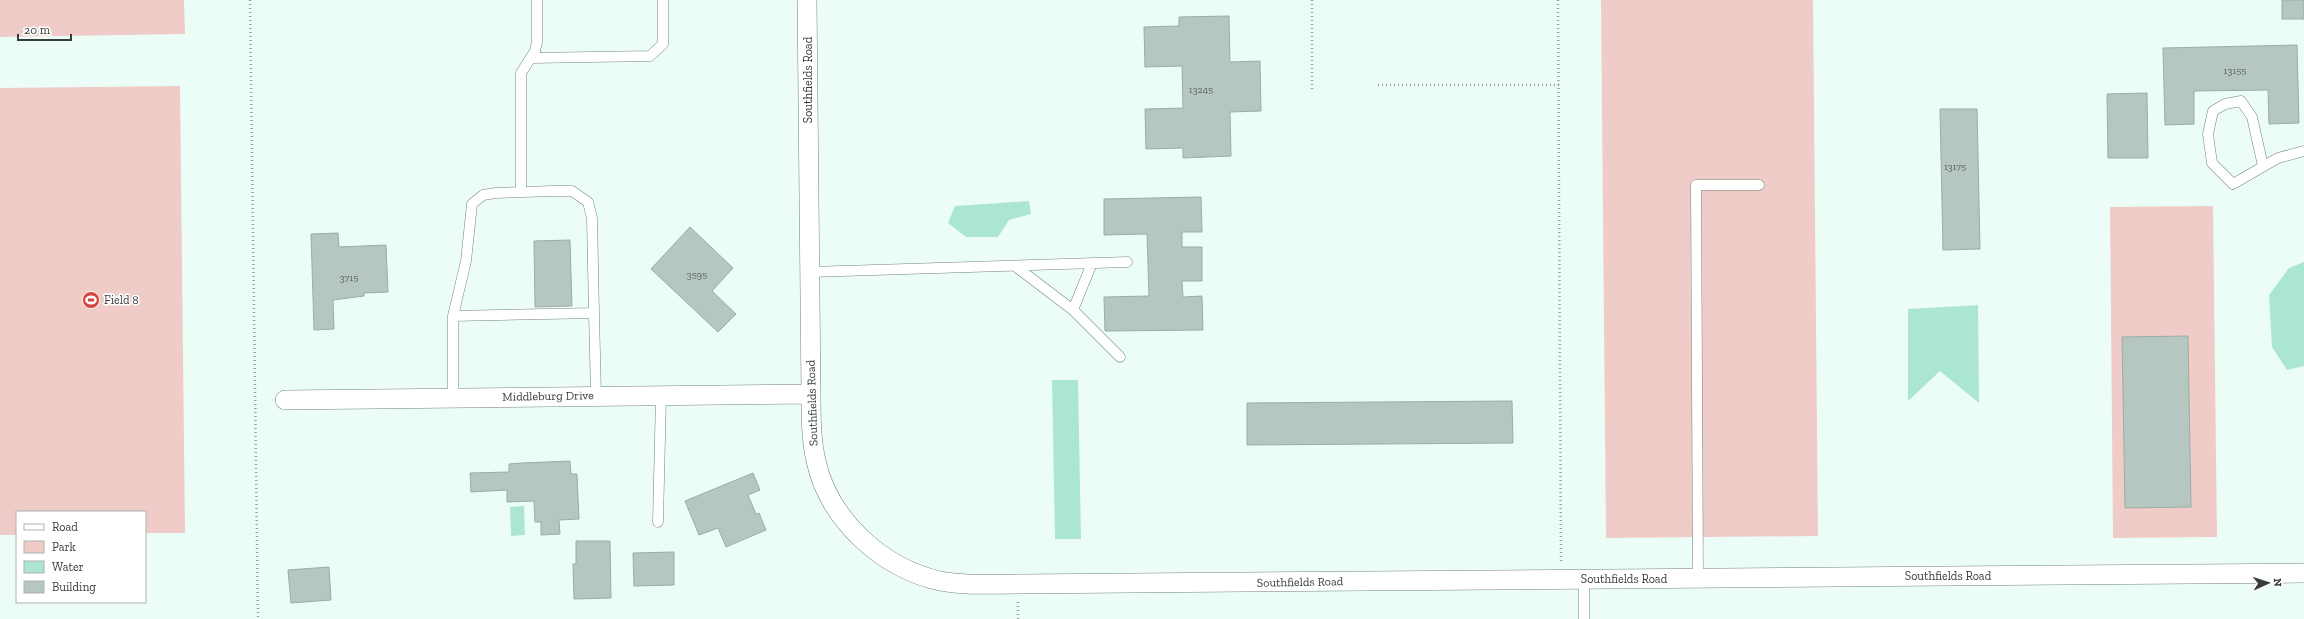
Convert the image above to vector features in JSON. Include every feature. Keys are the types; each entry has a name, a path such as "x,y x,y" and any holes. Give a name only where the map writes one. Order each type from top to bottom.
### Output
{"street":[{"name":"Southfields Road","path":"807,0 811,394 812,436 816,462 824,486 836,509 852,530 872,548 892,562 916,574 941,581 966,584 1027,584 2304,573"},
{"name":"Middleburg Drive","path":"285,400 811,394"}],"lane":[{"path":"521,192 521,73 535,51 537,42 537,0"},
{"path":"531,58 650,56 663,44 663,0"},
{"path":"2263,166 2252,117 2242,101 2225,104 2213,111 2208,134 2212,163 2233,184 2278,158 2304,152"},
{"path":"1698,578 1696,185 1759,185"},
{"path":"453,397 453,316 466,261 472,204 482,195 521,192 572,191 588,202 592,218 596,396"},
{"path":"810,272 1127,262"},
{"path":"1073,310 1092,263"},
{"path":"1015,266 1073,310 1120,357"},
{"path":"453,316 594,313"},
{"path":"658,522 661,396"},
{"path":"1584,579 1584,619"}],"path":[{"path":"250,0 258,619"},
{"path":"1312,0 1312,89"},
{"path":"1558,0 1561,579"},
{"path":"1378,85 1558,85"}],"green space":[{"path":"0,0 184,0 185,34 0,37"},
{"path":"1601,0 1813,0 1818,536 1606,538"},
{"name":"Field 8","path":"180,86 185,533 146,533 146,511 16,511 16,535 0,535 0,88"},
{"path":"2213,206 2217,537 2113,538 2110,207"}],"water":[{"path":"1029,201 1031,214 1009,220 998,237 966,237 948,223 955,206"},
{"path":"2304,262 2304,366 2287,370 2272,347 2269,295 2289,268"},
{"path":"1978,305 1979,403 1940,371 1908,401 1908,309"},
{"path":"1052,380 1078,380 1081,539 1055,539"},
{"path":"524,506 525,535 511,536 510,507"}],"building":[{"path":"2282,0 2304,0 2304,19 2282,19"},
{"path":"1229,16 1230,62 1260,61 1261,111 1230,112 1231,156 1183,158 1183,148 1146,149 1145,109 1183,108 1182,66 1145,67 1144,27 1179,26 1179,17"},
{"path":"2297,45 2299,123 2269,124 2268,90 2194,91 2194,124 2165,125 2163,48"},
{"path":"2147,93 2148,158 2108,158 2107,94"},
{"path":"1940,109 1977,109 1980,249 1943,250"},
{"path":"1201,197 1202,232 1182,232 1182,247 1202,247 1202,281 1182,281 1183,297 1202,296 1203,330 1105,331 1104,297 1149,296 1147,234 1104,235 1104,199"},
{"path":"690,227 733,268 712,291 736,314 718,332 651,269"},
{"path":"338,233 339,247 386,245 388,292 364,293 364,296 333,300 334,329 314,330 311,234"},
{"path":"570,240 572,306 535,307 534,241"},
{"path":"2188,336 2191,507 2125,508 2122,337"},
{"path":"1512,401 1513,443 1247,445 1247,403"},
{"path":"570,461 571,474 577,474 579,519 559,520 560,534 541,535 541,522 535,522 534,501 507,502 507,490 471,492 470,473 509,472 509,464"},
{"path":"753,473 760,490 748,495 756,514 759,513 766,530 726,547 718,528 699,535 685,501"},
{"path":"576,541 610,541 611,598 574,599 573,564 576,564"},
{"path":"674,552 674,585 634,586 633,553"},
{"path":"329,567 331,600 291,603 288,570"}],"place":[{"name":"Field 8","path":"91,300"}]}
